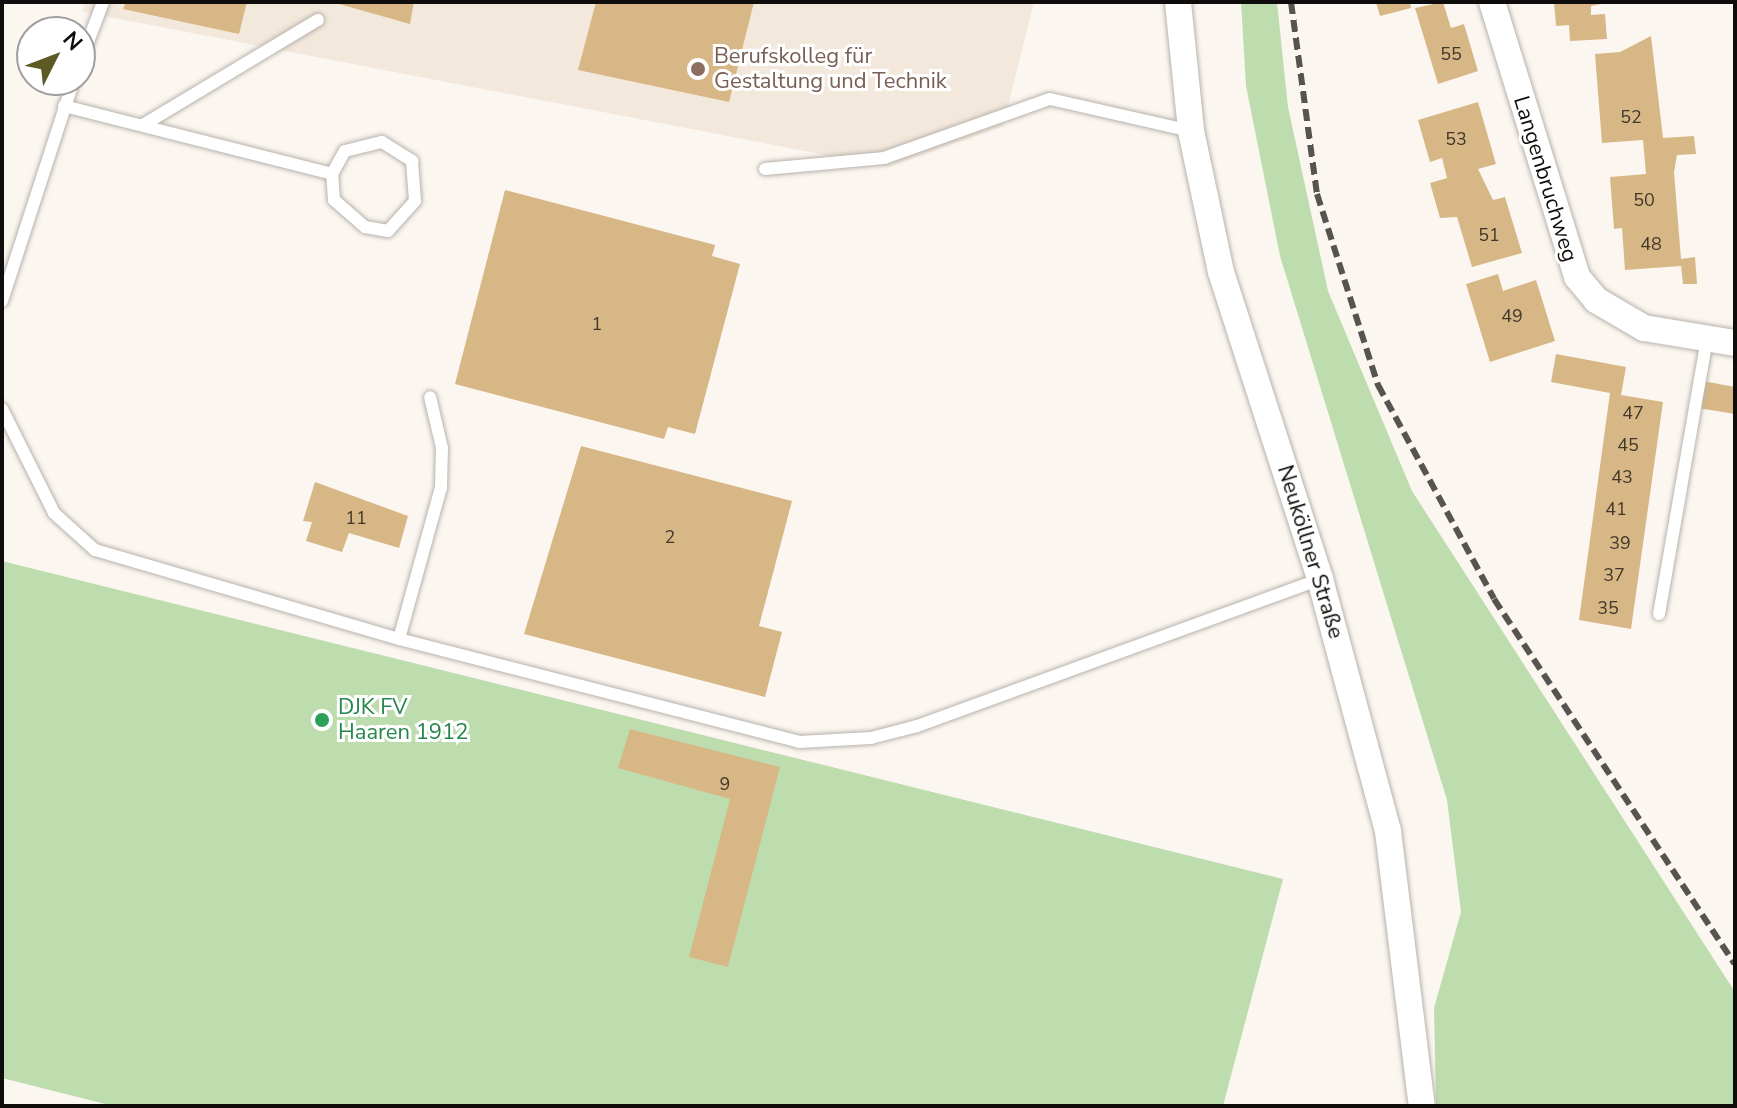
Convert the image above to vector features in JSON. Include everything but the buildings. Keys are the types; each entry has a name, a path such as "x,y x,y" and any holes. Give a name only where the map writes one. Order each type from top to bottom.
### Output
{"street":[{"name":"Neuköllner Straße","path":"1178,2 1191,131 1221,272 1320,579 1388,831 1422,1106"},
{"name":"Langenbruchweg","path":"1492,2 1577,277 1617,316 1735,343"}],"lane":[{"path":"143,125 318,20"},
{"path":"2,301 68,96"},
{"path":"765,169 884,158 1050,99 1191,131"},
{"path":"64,106 332,174"},
{"path":"382,142 412,161 415,201 388,231 365,227 334,200 332,174 345,151 382,142"},
{"path":"1659,614 1707,339"},
{"path":"399,639 441,488 442,448 430,397"},
{"path":"2,409 54,513 95,550 399,639 799,742 831,743 917,726 1320,579"}],"shaded area":[{"name":"Berufskolleg für Gestaltung und Technik","path":"85,2 1034,2 1003,126 888,167 83,12"}],"green space":[{"path":"1241,2 1277,2 1288,107 1328,291 1412,491 1735,992 1735,1106 1436,1106 1434,1008 1461,912 1447,800 1280,256 1246,86"},
{"name":"DJK FV Haaren 1912","path":"2,561 1283,879 1223,1106 113,1106 2,1078"}],"railway":[{"path":"1291,2 1317,194 1378,385 1494,599 1735,964"}],"place":[{"name":"Berufskolleg für Gestaltung und Technik","path":"698,69"},
{"name":"DJK FV Haaren 1912","path":"322,720"}]}
